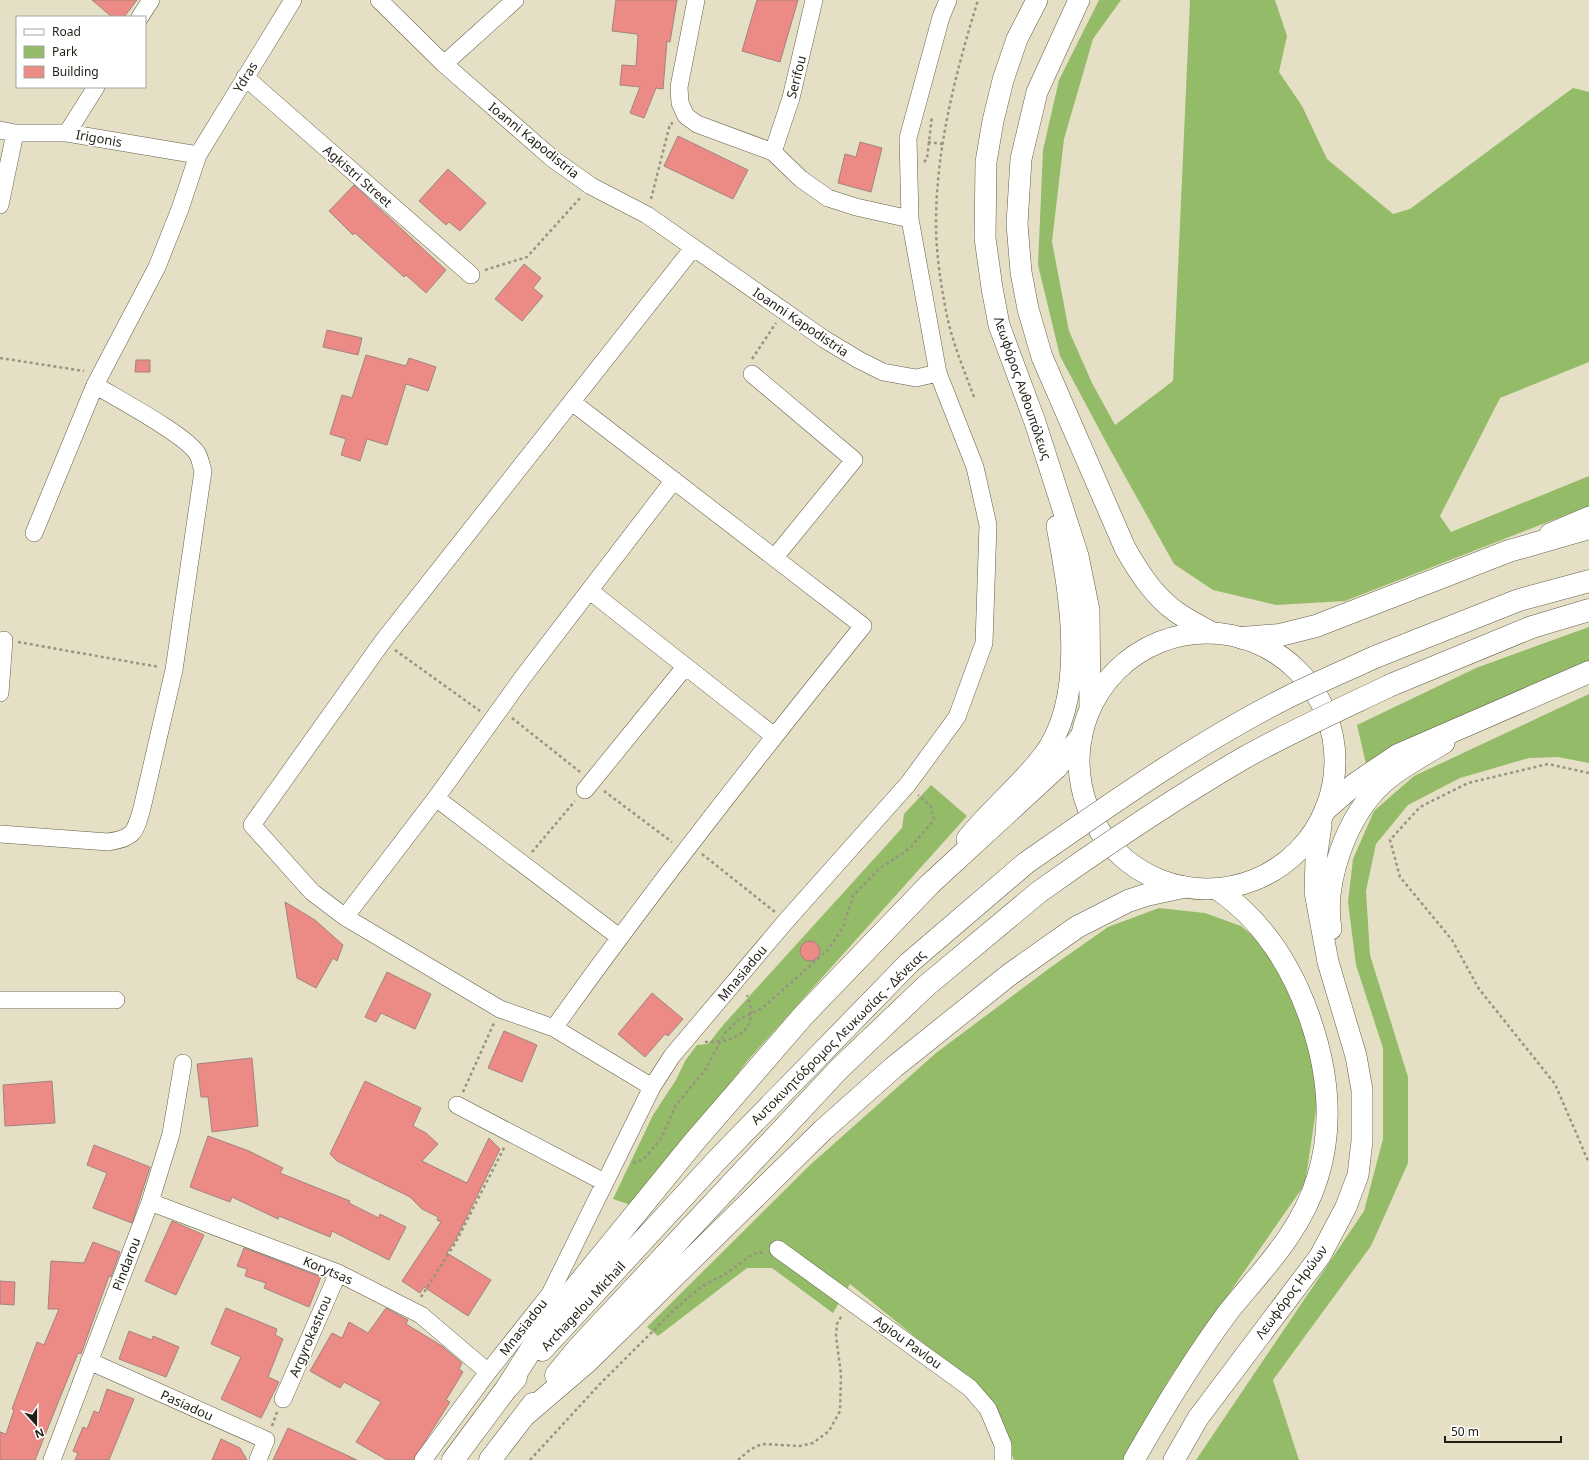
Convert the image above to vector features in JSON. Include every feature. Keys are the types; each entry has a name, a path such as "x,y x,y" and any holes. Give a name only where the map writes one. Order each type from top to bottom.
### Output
{"highway":[{"path":"1242,638 1280,635 1316,626 1509,551 1589,528"},
{"name":"Αυτοκινητόδρομος Λευκωσίας - Δένειας","path":"719,1158 909,963 1026,864 1151,777 1292,695 1375,657 1519,600 1589,581"},
{"name":"Archagelou Michail","path":"490,1460 524,1415 579,1348 839,1069 926,986 1039,892 1105,845 1167,804 1243,759 1314,721 1391,685 1532,627 1589,610"},
{"path":"1324,817 1355,784 1398,755 1589,672"},
{"path":"506,1388 553,1315 694,1142 803,1016 930,884 1056,768 1081,737"},
{"path":"524,1415 587,1362 823,1130 906,1057 1009,975 1077,927 1128,901 1146,895 1183,888"},
{"name":"Archagelou Michail","path":"453,1460 506,1388 719,1158"}],"main road":[{"name":"Λεωφόρος Ανθουπόλεως","path":"1036,0 1017,39 1003,80 993,121 986,162 986,238 992,288 999,325 1035,422 1078,556 1089,610 1090,708"},
{"path":"1079,0 1037,92 1021,158 1017,224 1021,272 1028,309 1042,357 1125,548 1140,574 1160,597 1175,611 1213,633"},
{"path":"930,884 973,830 1044,756 1054,738 1067,700 1071,673 1071,646 1066,573 1052,496 1035,422"},
{"path":"1213,633 1175,638 1154,645 1128,661 1106,682 1090,708 1081,737 1078,766 1084,797 1097,827 1109,845 1131,865 1156,879 1183,888 1217,889 1252,881 1283,864 1308,840 1324,817"},
{"name":"Λεωφόρος Ηρώων","path":"1174,1460 1198,1418 1320,1256 1346,1207 1358,1175 1362,1141 1362,1090 1356,1056 1344,1010 1328,962 1320,928 1315,892 1316,860 1324,817 1334,783 1336,756 1332,729 1321,701 1299,670 1267,648 1242,638 1213,633"},
{"path":"1344,1010 1330,923 1332,882 1343,844 1353,823 1365,802 1383,783 1403,768 1501,710"},
{"path":"1134,1460 1168,1401 1229,1312 1290,1236 1314,1188 1326,1142 1328,1097 1318,1041 1302,996 1278,950 1252,918 1234,901 1217,889"}],"street":[{"path":"141,16 151,0"},
{"name":"Ydras","path":"34,533 99,380 157,267 180,209 198,155 244,77 293,0"},
{"name":"Ioanni Kapodistria","path":"379,0 444,64 553,159 591,186 647,215 784,311 859,360 883,372 916,378 938,373"},
{"path":"444,64 515,0"},
{"path":"696,0 679,87 680,102 686,116 697,124 773,152 801,179 828,198 856,207 910,219"},
{"name":"Serifou","path":"773,152 791,98 814,0"},
{"path":"938,373 910,219 908,138 941,17 948,0"},
{"name":"Agkistri Street","path":"244,77 471,275"},
{"path":"67,133 95,88"},
{"path":"0,205 7,131"},
{"name":"Irigonis","path":"7,131 67,133 198,155"},
{"path":"652,1087 554,1028 500,1009 345,917 312,892 252,825 383,641 693,248"},
{"name":"Mnasiadou","path":"424,1460 488,1372 550,1294 652,1087 672,1056 786,921 913,790 957,717 984,643 988,525 975,467 938,373"},
{"path":"752,374 854,460 775,557"},
{"path":"0,834 108,842 124,840 136,830 174,670 203,471 197,453 183,440 99,380"},
{"path":"554,1028 619,936 688,849 774,736 863,626 572,402"},
{"path":"345,917 436,798 496,714 674,480"},
{"path":"1509,551 1589,515"},
{"path":"590,591 774,736"},
{"path":"0,693 4,640"},
{"path":"589,786 685,666"},
{"path":"436,798 619,936"},
{"path":"0,1000 116,1000"},
{"name":"Pindarou","path":"52,1460 150,1202 171,1134 183,1063"},
{"path":"457,1105 604,1182"},
{"name":"Korytsas","path":"150,1202 338,1273 421,1315 488,1372"},
{"name":"Agiou Pavlou","path":"778,1249 970,1388 988,1409 1004,1445 1003,1460"},
{"name":"Argyrokastrou","path":"283,1399 338,1273"},
{"name":"Pasiadou","path":"89,1361 266,1440"},
{"path":"258,1460 266,1440"}],"path":[{"path":"974,397 948,318 940,274 936,222 943,144 955,84 978,0"},
{"path":"920,165 927,159 928,142 933,113"},
{"path":"647,215 670,124 686,116"},
{"path":"928,142 943,144"},
{"path":"471,275 527,257 591,186"},
{"path":"752,374 750,361 784,311"},
{"path":"0,358 99,380"},
{"path":"4,640 174,670"},
{"path":"383,641 496,714 589,786 688,849 786,921"},
{"path":"1589,773 1548,764 1468,783 1420,807 1390,840 1400,877 1452,940 1479,989 1555,1084 1589,1162"},
{"path":"522,863 589,786"},
{"path":"629,1162 633,1164 644,1159 662,1137 676,1105 706,1069 719,1042 739,1019 761,1009 827,951 843,927 853,896 879,869 910,848 934,820 931,806 913,790"},
{"path":"705,1042 733,1040 742,1033 749,1024 752,1013 752,1006 747,995"},
{"path":"457,1105 500,1009"},
{"path":"412,1311 456,1242 511,1133"},
{"path":"530,1460 599,1385 675,1309 701,1287 727,1273 753,1254 778,1249"},
{"path":"738,1460 752,1449 762,1444 800,1446 813,1444 830,1431 840,1411 840,1374 836,1336 837,1324 848,1299"},
{"path":"266,1440 283,1399"}],"green space":[{"path":"1099,0 1121,0 1093,39 1064,139 1052,242 1069,331 1092,383 1115,425 1173,381 1190,0 1275,0 1287,36 1279,72 1302,106 1327,159 1393,214 1410,209 1573,88 1589,92 1589,362 1500,398 1440,516 1451,532 1589,476 1589,506 1345,601 1276,605 1213,590 1174,564 1060,356 1038,265 1043,150 1059,80"},
{"path":"1589,627 1589,662 1366,764 1357,725 1476,668"},
{"path":"1589,694 1589,763 1558,757 1529,758 1460,778 1408,805 1376,844 1366,891 1370,955 1408,1077 1408,1163 1371,1246 1273,1380 1299,1460 1196,1460 1364,1211 1383,1139 1383,1048 1356,965 1348,902 1353,859 1374,811 1414,776"},
{"path":"931,785 967,816 749,1059 634,1206 613,1199 653,1115 676,1080 685,1061 697,1045 708,1044 724,1024 902,828 904,814"},
{"path":"1159,908 1205,913 1241,926 1269,950 1301,1017 1320,1083 1305,1184 1168,1381 1125,1460 1014,1460 989,1397 850,1284 833,1313 772,1268 747,1268 658,1336 647,1327 810,1165 936,1053 1051,967 1108,927"}],"building":[{"path":"92,0 137,0 125,16 111,16"},
{"path":"616,0 677,0 670,42 667,41 663,89 656,88 644,118 630,113 640,87 620,85 622,65 636,66 638,36 637,34 612,31"},
{"path":"757,0 798,0 780,62 742,51"},
{"path":"678,136 748,170 733,199 664,166"},
{"path":"860,142 882,148 871,192 838,183 845,154 856,157"},
{"path":"448,169 486,203 460,231 449,222 446,225 419,201"},
{"path":"354,185 446,270 426,293 406,275 404,277 355,233 353,235 329,211"},
{"path":"524,264 541,278 533,288 543,296 522,321 495,299"},
{"path":"327,330 362,338 358,355 323,347"},
{"path":"366,355 406,366 409,358 436,367 428,391 406,384 387,445 367,439 360,461 341,455 346,439 330,434 342,395 352,398"},
{"path":"136,360 150,360 150,372 135,372"},
{"path":"285,902 315,920 343,945 337,961 333,958 316,988 297,978"},
{"path":"810,941 817,944 820,951 817,958 810,961 803,958 800,951 803,944"},
{"path":"387,972 431,994 415,1029 381,1013 376,1022 365,1017"},
{"path":"652,993 683,1019 668,1036 665,1034 645,1057 618,1034"},
{"path":"504,1031 537,1045 522,1082 488,1068"},
{"path":"252,1058 258,1126 212,1132 208,1097 201,1097 197,1064"},
{"path":"52,1081 55,1123 5,1126 3,1085"},
{"path":"365,1081 421,1108 413,1126 426,1133 438,1144 422,1161 467,1183 489,1138 500,1149 456,1239 447,1253 491,1280 468,1316 424,1287 420,1293 402,1281 441,1222 437,1220 438,1217 422,1209 410,1197 337,1161 330,1154"},
{"path":"208,1136 249,1151 283,1168 280,1173 350,1201 349,1203 379,1218 380,1214 406,1227 389,1260 332,1231 330,1237 279,1216 278,1219 232,1197 230,1202 190,1187"},
{"path":"94,1145 150,1167 132,1223 93,1208 107,1173 87,1165"},
{"path":"172,1221 204,1235 176,1295 145,1281"},
{"path":"93,1242 120,1252 111,1277 109,1276 81,1354 78,1353 35,1460 0,1460 0,1432 6,1434 14,1410 12,1409 37,1342 44,1345 59,1309 48,1309 51,1261 84,1263"},
{"path":"244,1248 321,1277 309,1307 264,1288 266,1283 245,1276 247,1269 237,1266"},
{"path":"0,1281 15,1282 14,1305 0,1304"},
{"path":"226,1308 277,1329 275,1335 283,1339 268,1377 279,1382 261,1418 221,1399 241,1357 211,1344"},
{"path":"386,1308 408,1320 406,1324 442,1346 462,1363 459,1369 463,1372 446,1400 450,1402 413,1460 387,1460 356,1442 381,1402 344,1382 340,1388 310,1371 332,1333 342,1338 349,1322 368,1333"},
{"path":"129,1331 152,1340 153,1336 179,1347 166,1377 119,1359"},
{"path":"107,1389 134,1399 109,1460 75,1460 78,1453 73,1451 83,1427 87,1429 94,1411 99,1413"},
{"path":"288,1428 357,1460 273,1460"},
{"path":"221,1439 240,1448 247,1460 212,1460"}]}
